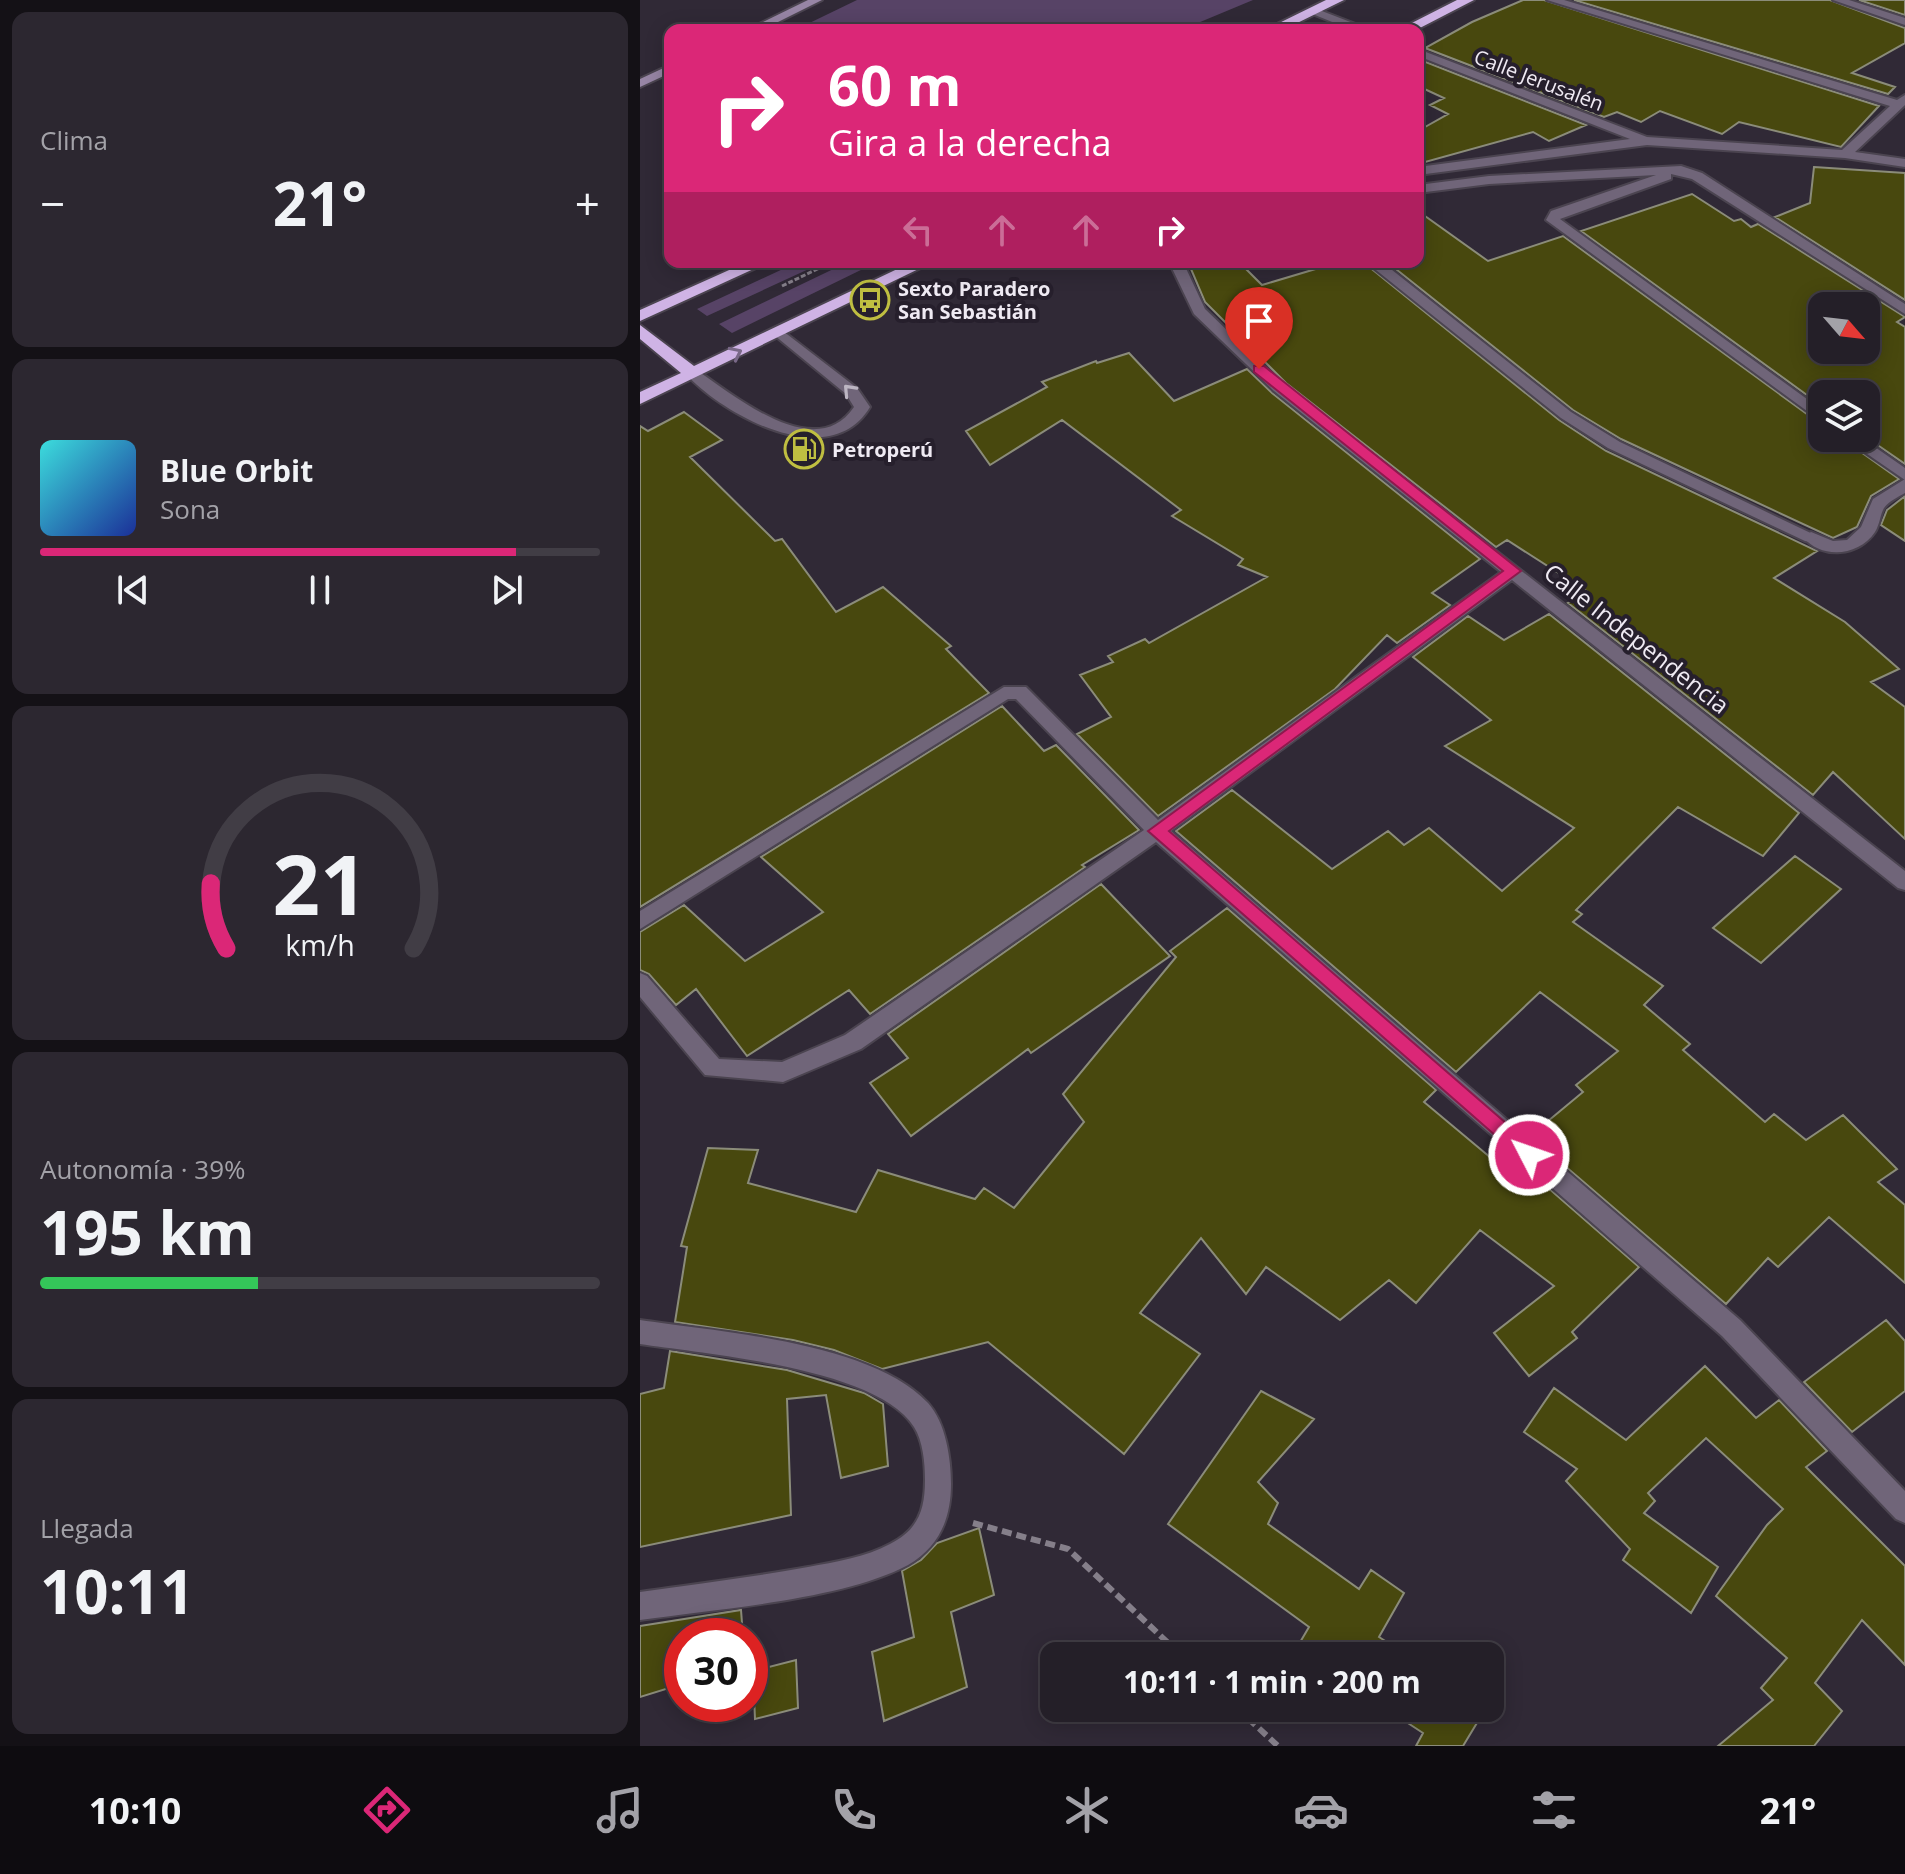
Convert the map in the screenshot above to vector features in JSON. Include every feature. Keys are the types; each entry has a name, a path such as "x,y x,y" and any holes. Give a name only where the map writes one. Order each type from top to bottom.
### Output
{"highway":[{"path":"1285,24 1337,0"},
{"path":"1417,24 1467,0"},
{"path":"640,316 748,268"},
{"path":"640,399 912,268"},
{"path":"640,330 693,374"}],"street":[{"path":"766,24 817,0"},
{"path":"1552,0 1901,101"},
{"path":"1838,0 1905,22"},
{"path":"1314,11 1347,24"},
{"name":"Calle Jerusalén","path":"1424,54 1647,141"},
{"path":"640,83 664,72"},
{"path":"1845,154 1901,101"},
{"path":"1424,170 1647,141 1845,154 1905,163"},
{"path":"1424,188 1489,180 1681,170 1697,176 1905,310"},
{"path":"1681,170 1556,214 1553,220 1808,407"},
{"name":"Calle Independencia","path":"1179,268 1199,311 1279,388 1905,882"},
{"path":"1381,268 1578,423 1614,445 1811,537 1828,548 1837,550 1866,532 1879,503 1905,484 1868,452"},
{"path":"693,374 776,428 824,433 857,417 862,407 852,391 779,332"},
{"path":"640,982 713,1068 783,1072 853,1042 1157,831 1513,571"},
{"path":"640,921 1004,693 1020,692 1157,831 1731,1328 1905,1510"},
{"path":"640,1332 817,1361 901,1395 922,1415 939,1467 937,1514 916,1545 868,1569 640,1606"}],"path":[{"path":"937,1514 1068,1549 1167,1642"},
{"path":"1252,1722 1278,1746"}],"shaded area":[{"path":"857,0 1253,0 1195,24 807,24"},
{"path":"785,268 811,268 707,316 697,309"},
{"path":"836,268 865,268 732,333 719,324"}],"building":[{"path":"1523,0 1544,0 1879,106 1841,147 1739,122 1722,134 1660,111 1641,122 1617,112 1604,117 1425,48 1472,22"},
{"path":"1574,0 1830,0 1905,28 1905,43 1852,73 1895,87 1888,94"},
{"path":"1859,0 1905,0 1905,15"},
{"path":"1424,61 1586,125 1549,141 1533,132 1424,162 1424,128 1448,114 1430,105 1444,98 1424,89"},
{"path":"1814,167 1905,173 1905,300 1775,217 1810,203"},
{"path":"1692,194 1734,221 1741,219 1751,227 1758,224 1865,292 1808,292 1808,364 1880,364 1880,301 1905,317 1897,322 1905,327 1905,464 1880,447 1880,380 1808,380 1808,396 1581,231"},
{"path":"1424,215 1488,261 1563,236 1808,415 1808,452 1861,452 1899,479 1871,496 1857,527 1833,538 1621,439 1573,410 1395,268 1424,268"},
{"path":"1191,268 1245,268 1262,285 1319,268 1370,268 1559,420 1606,451 1817,551 1774,578 1845,622 1899,669 1871,682 1905,707 1905,839 1833,772 1813,795 1568,603 1588,592 1507,540 1496,547 1286,383 1205,302"},
{"path":"1129,353 1174,401 1247,369 1272,393 1480,559 1432,593 1450,605 1397,643 1387,635 1335,689 1158,816 1077,734 1111,717 1080,675 1113,662 1108,656 1145,639 1149,643 1267,577 1238,565 1243,559 1172,516 1181,510 1062,420 990,465 966,431 1047,387 1042,382 1096,361"},
{"path":"684,412 722,440 690,457 775,541 782,539 836,612 883,587 951,646 946,649 989,693 640,907 640,426 648,431"},
{"path":"1905,496 1905,541 1881,525 1887,510"},
{"path":"1549,614 1799,813 1763,856 1678,807 1576,910 1582,914 1573,922 1663,986 1644,1005 1690,1044 1683,1050 1765,1122 1774,1114 1806,1140 1843,1115 1897,1169 1878,1182 1905,1205 1905,1283 1829,1217 1778,1267 1768,1258 1726,1304 1530,1136 1583,1092 1576,1085 1618,1051 1540,992 1456,1072 1176,831 1232,790 1332,869 1388,831 1404,845 1429,828 1502,891 1574,828 1445,746 1491,720 1413,657 1468,616 1504,640"},
{"path":"1002,706 1044,751 1056,745 1139,830 1082,865 1085,867 870,1014 849,990 747,1056 696,989 676,1005 649,974 640,970 640,932 684,905 745,961 823,912 761,857"},
{"path":"1795,856 1841,889 1761,963 1713,928"},
{"path":"1101,884 1170,956 1031,1053 1028,1049 911,1136 870,1083 908,1058 888,1034"},
{"path":"1227,908 1436,1090 1424,1102 1497,1163 1509,1154 1639,1267 1572,1332 1577,1338 1529,1376 1494,1333 1554,1286 1480,1230 1416,1303 1389,1280 1340,1320 1266,1267 1246,1294 1201,1238 1140,1313 1200,1354 1124,1454 988,1342 882,1369 834,1350 793,1340 675,1322 687,1247 681,1246 708,1148 758,1150 748,1183 856,1212 878,1170 975,1199 984,1188 1014,1208 1084,1122 1063,1094 1176,957 1170,951"},
{"path":"1886,1320 1905,1341 1905,1391 1852,1432 1804,1382"},
{"path":"670,1351 787,1370 864,1393 883,1404 888,1466 841,1478 826,1395 787,1399 791,1515 640,1547 640,1394 664,1388"},
{"path":"1705,1366 1756,1418 1779,1400 1827,1451 1806,1467 1905,1566 1905,1665 1862,1620 1815,1683 1842,1711 1814,1746 1718,1746 1773,1700 1761,1688 1787,1658 1716,1596 1767,1525 1783,1509 1706,1438 1648,1493 1655,1501 1644,1513 1718,1567 1691,1613 1623,1560 1630,1549 1566,1481 1577,1469 1524,1432 1554,1388 1626,1440"},
{"path":"1261,1391 1314,1419 1258,1482 1278,1503 1268,1524 1359,1589 1371,1570 1404,1593 1379,1637 1387,1642 1300,1642 1309,1627 1168,1524"},
{"path":"979,1528 994,1595 951,1612 967,1687 884,1721 872,1652 914,1637 902,1571 921,1560 937,1543"},
{"path":"741,1610 742,1618 690,1618"},
{"path":"664,1622 664,1690 640,1697 640,1626"},
{"path":"796,1660 798,1708 768,1716 768,1667"},
{"path":"1406,1722 1478,1722 1463,1746 1416,1746 1423,1733"}],"place":[{"name":"Sexto Paradero San Sebastián","path":"870,300"},
{"name":"Petroperú","path":"804,449"}],"route":[{"path":"1259,369 1279,388 1513,571 1157,831 1529,1155"}]}
